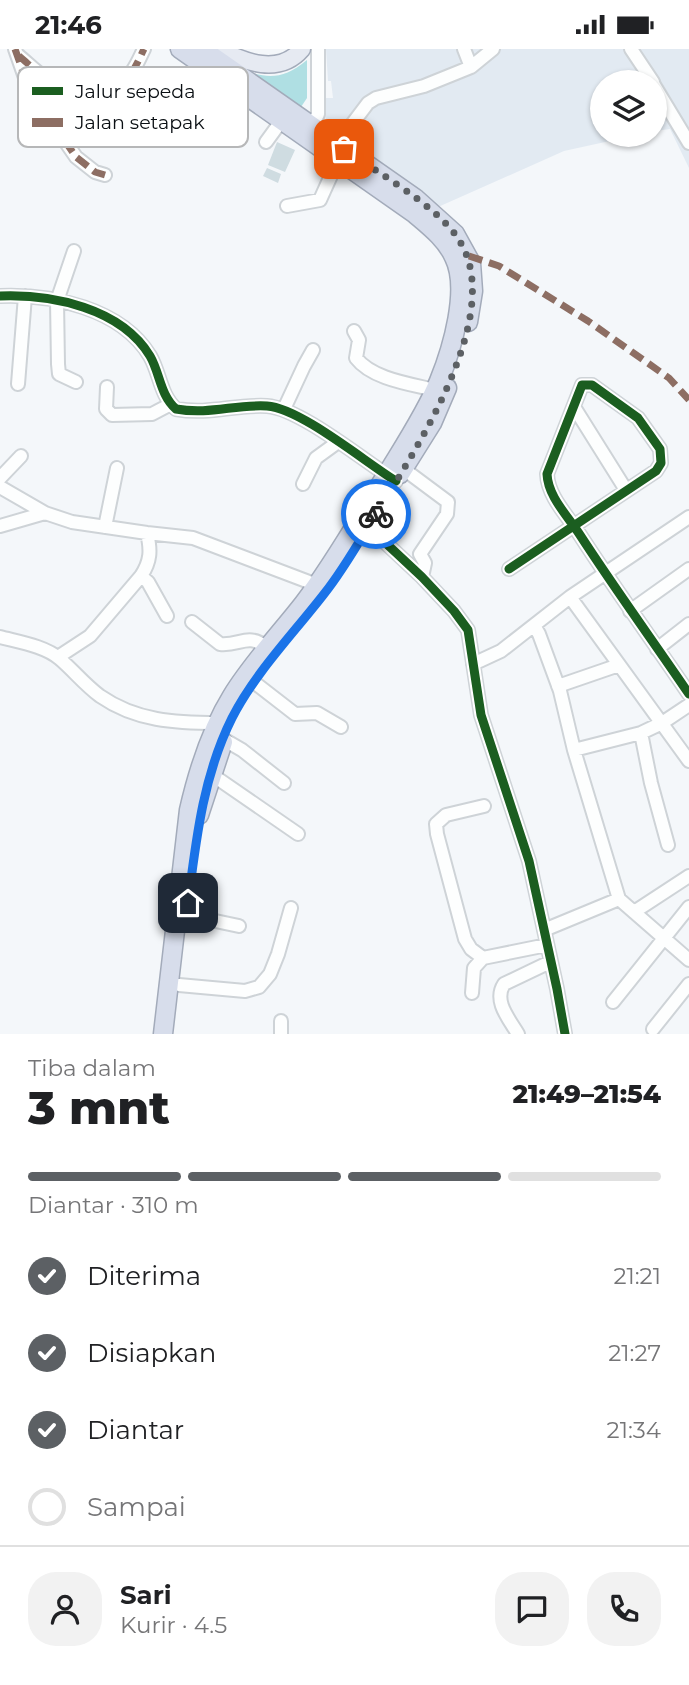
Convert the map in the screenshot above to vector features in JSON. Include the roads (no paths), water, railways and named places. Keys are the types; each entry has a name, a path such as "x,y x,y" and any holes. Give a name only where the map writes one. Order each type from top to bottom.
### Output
{"highway":[{"path":"180,49 208,67"},
{"path":"202,49 225,67"},
{"path":"169,1029 189,810 197,775 221,731 327,590 395,472 435,390 459,308 460,281 455,257 434,231 248,85"},
{"path":"248,93 300,126"},
{"path":"335,153 415,198 441,219 455,234 471,263 473,291 462,346 432,423 395,472"},
{"path":"169,1029 179,985 199,815 232,695 365,522"}],"main road":[{"path":"218,49 236,58 271,65 291,59 302,49"}],"street":[{"path":"134,67 144,49"},
{"path":"300,126 311,98 311,49"},
{"path":"266,142 300,126 318,108 318,49"},
{"path":"464,49 471,67"},
{"path":"287,206 320,200 335,153 368,103 376,98 424,86 471,67 493,49"},
{"path":"631,49 645,70"},
{"path":"17,53 35,67"},
{"path":"667,106 689,143"},
{"path":"69,147 76,157 95,172 105,175"},
{"path":"74,251 57,301 59,374 76,382"},
{"path":"0,296 25,296 91,310 134,334 151,358 165,395 176,409 197,412 257,406 284,409 448,502 447,514 420,554 425,563 422,577"},
{"path":"18,384 25,296"},
{"path":"355,331 359,336 356,358 366,367 394,379 435,390"},
{"path":"284,409 313,350"},
{"path":"509,569 574,526 626,490 656,471 661,463 660,449 638,418 592,385 582,385 547,474 547,484 554,497 574,526 656,649 686,684"},
{"path":"107,387 106,409 112,415 152,414 171,404"},
{"path":"574,407 626,490"},
{"path":"303,484 316,458 338,442"},
{"path":"0,478 21,456"},
{"path":"105,527 117,468"},
{"path":"0,487 45,513 105,527 193,538 317,585"},
{"path":"0,526 45,513"},
{"path":"473,664 501,651 604,572 689,517"},
{"path":"365,522 422,577 465,625 470,640 481,715 529,861 565,1034"},
{"path":"58,657 90,636 141,576 148,566 150,554 147,533"},
{"path":"631,611 689,569"},
{"path":"141,576 148,582 167,617"},
{"path":"570,597 689,761"},
{"path":"192,622 220,644 248,639 268,648"},
{"path":"656,649 689,624"},
{"path":"534,627 558,686 574,750 619,899 689,960"},
{"path":"0,637 39,648 58,657 100,696 127,711 158,721 221,731 284,783"},
{"path":"558,686 620,665"},
{"path":"255,683 295,714 317,713 341,727"},
{"path":"574,750 641,733 689,705"},
{"path":"641,733 668,845"},
{"path":"211,774 298,834"},
{"path":"484,806 446,815 436,824 465,939 471,949 484,958"},
{"path":"634,912 689,876"},
{"path":"544,930 619,899"},
{"path":"613,1002 689,907"},
{"path":"179,985 245,991 259,987 270,975 291,908"},
{"path":"187,915 239,926"},
{"path":"472,993 474,968 484,958 547,945"},
{"path":"518,1034 499,997 500,990 504,984 550,962"},
{"path":"653,1029 689,984"}],"water":[{"path":"307,60 307,98 299,110 248,78 248,71 269,76 287,73"}]}
